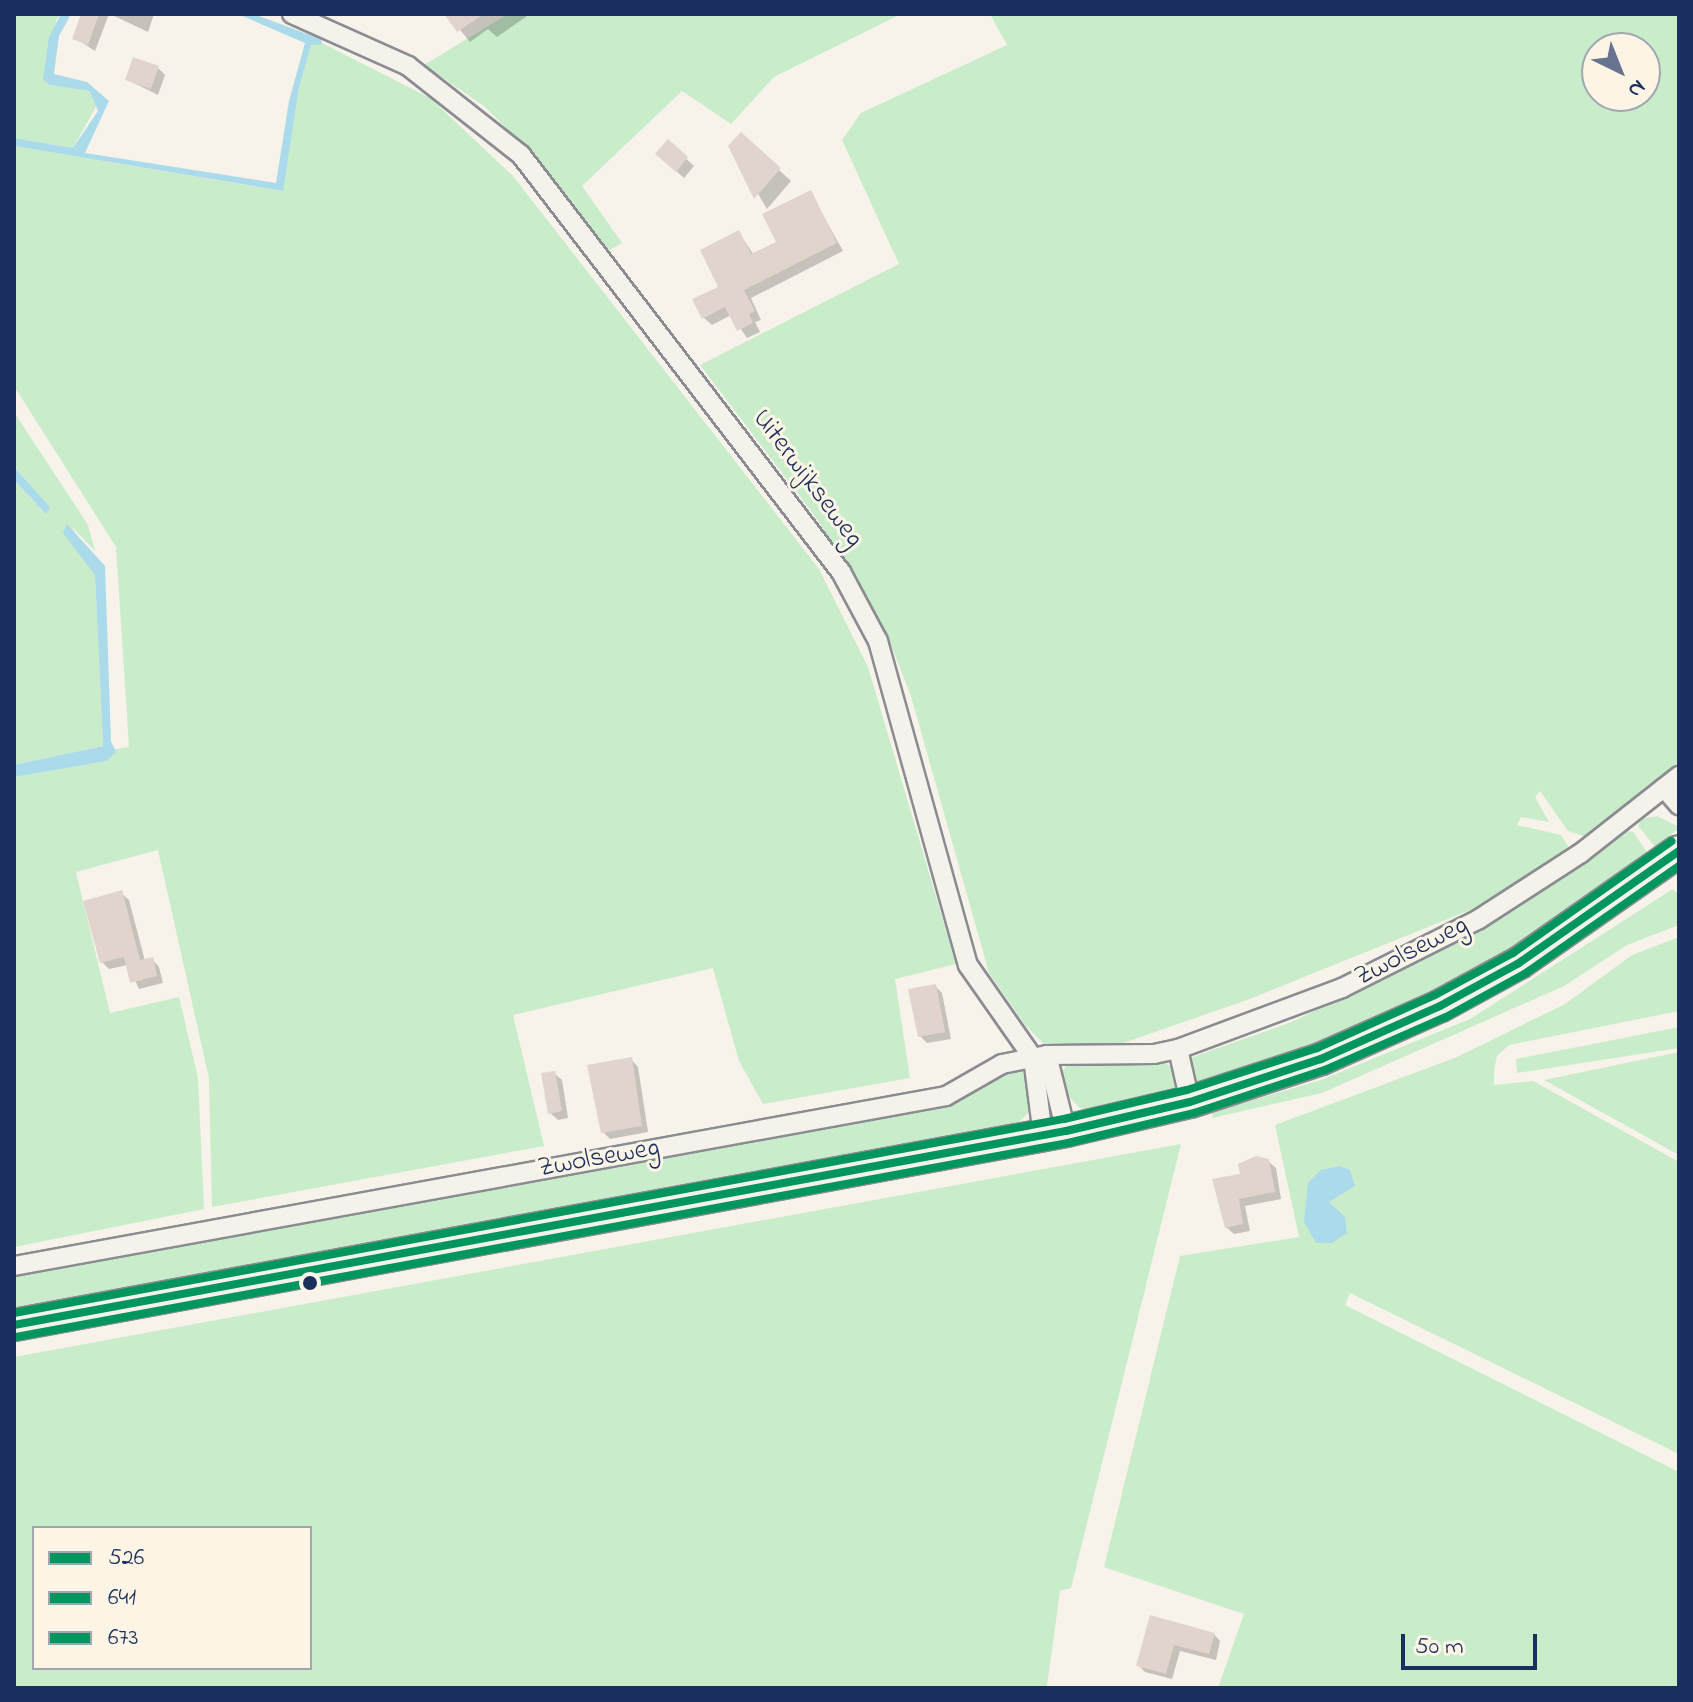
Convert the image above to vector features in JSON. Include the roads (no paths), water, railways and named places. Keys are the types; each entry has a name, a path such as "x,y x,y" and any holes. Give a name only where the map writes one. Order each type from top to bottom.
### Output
{"main road":[{"name":"Zwolseweg","path":"14,1325 1054,1133 1190,1102 1321,1059 1440,1006 1519,963 1679,851"}],"street":[{"name":"Uiterwijkseweg","path":"292,14 408,66 521,155 841,572 882,655 968,965 1040,1056 1054,1133"},
{"name":"Zwolseweg","path":"14,1266 946,1096 1002,1064 1040,1056 1131,1055 1178,1049 1391,964 1526,891 1672,782"},
{"path":"1672,782 1679,805"},
{"path":"1178,1049 1190,1102"}],"water":[{"path":"61,14 71,14 59,36 54,74 87,82 109,101 85,153 276,183 289,101 305,43 238,14 253,14 321,39 322,44 311,45 299,88 283,191 14,146 14,138 73,148 98,111 90,91 50,85 43,79 49,37"},
{"path":"14,467 50,507 46,514 14,480"},
{"path":"67,524 105,566 111,742 116,751 107,761 14,777 14,765 103,746 95,575 63,533"},
{"path":"1339,1166 1350,1170 1355,1186 1329,1202 1345,1217 1347,1233 1332,1243 1316,1243 1304,1222 1308,1183 1321,1170"}]}
